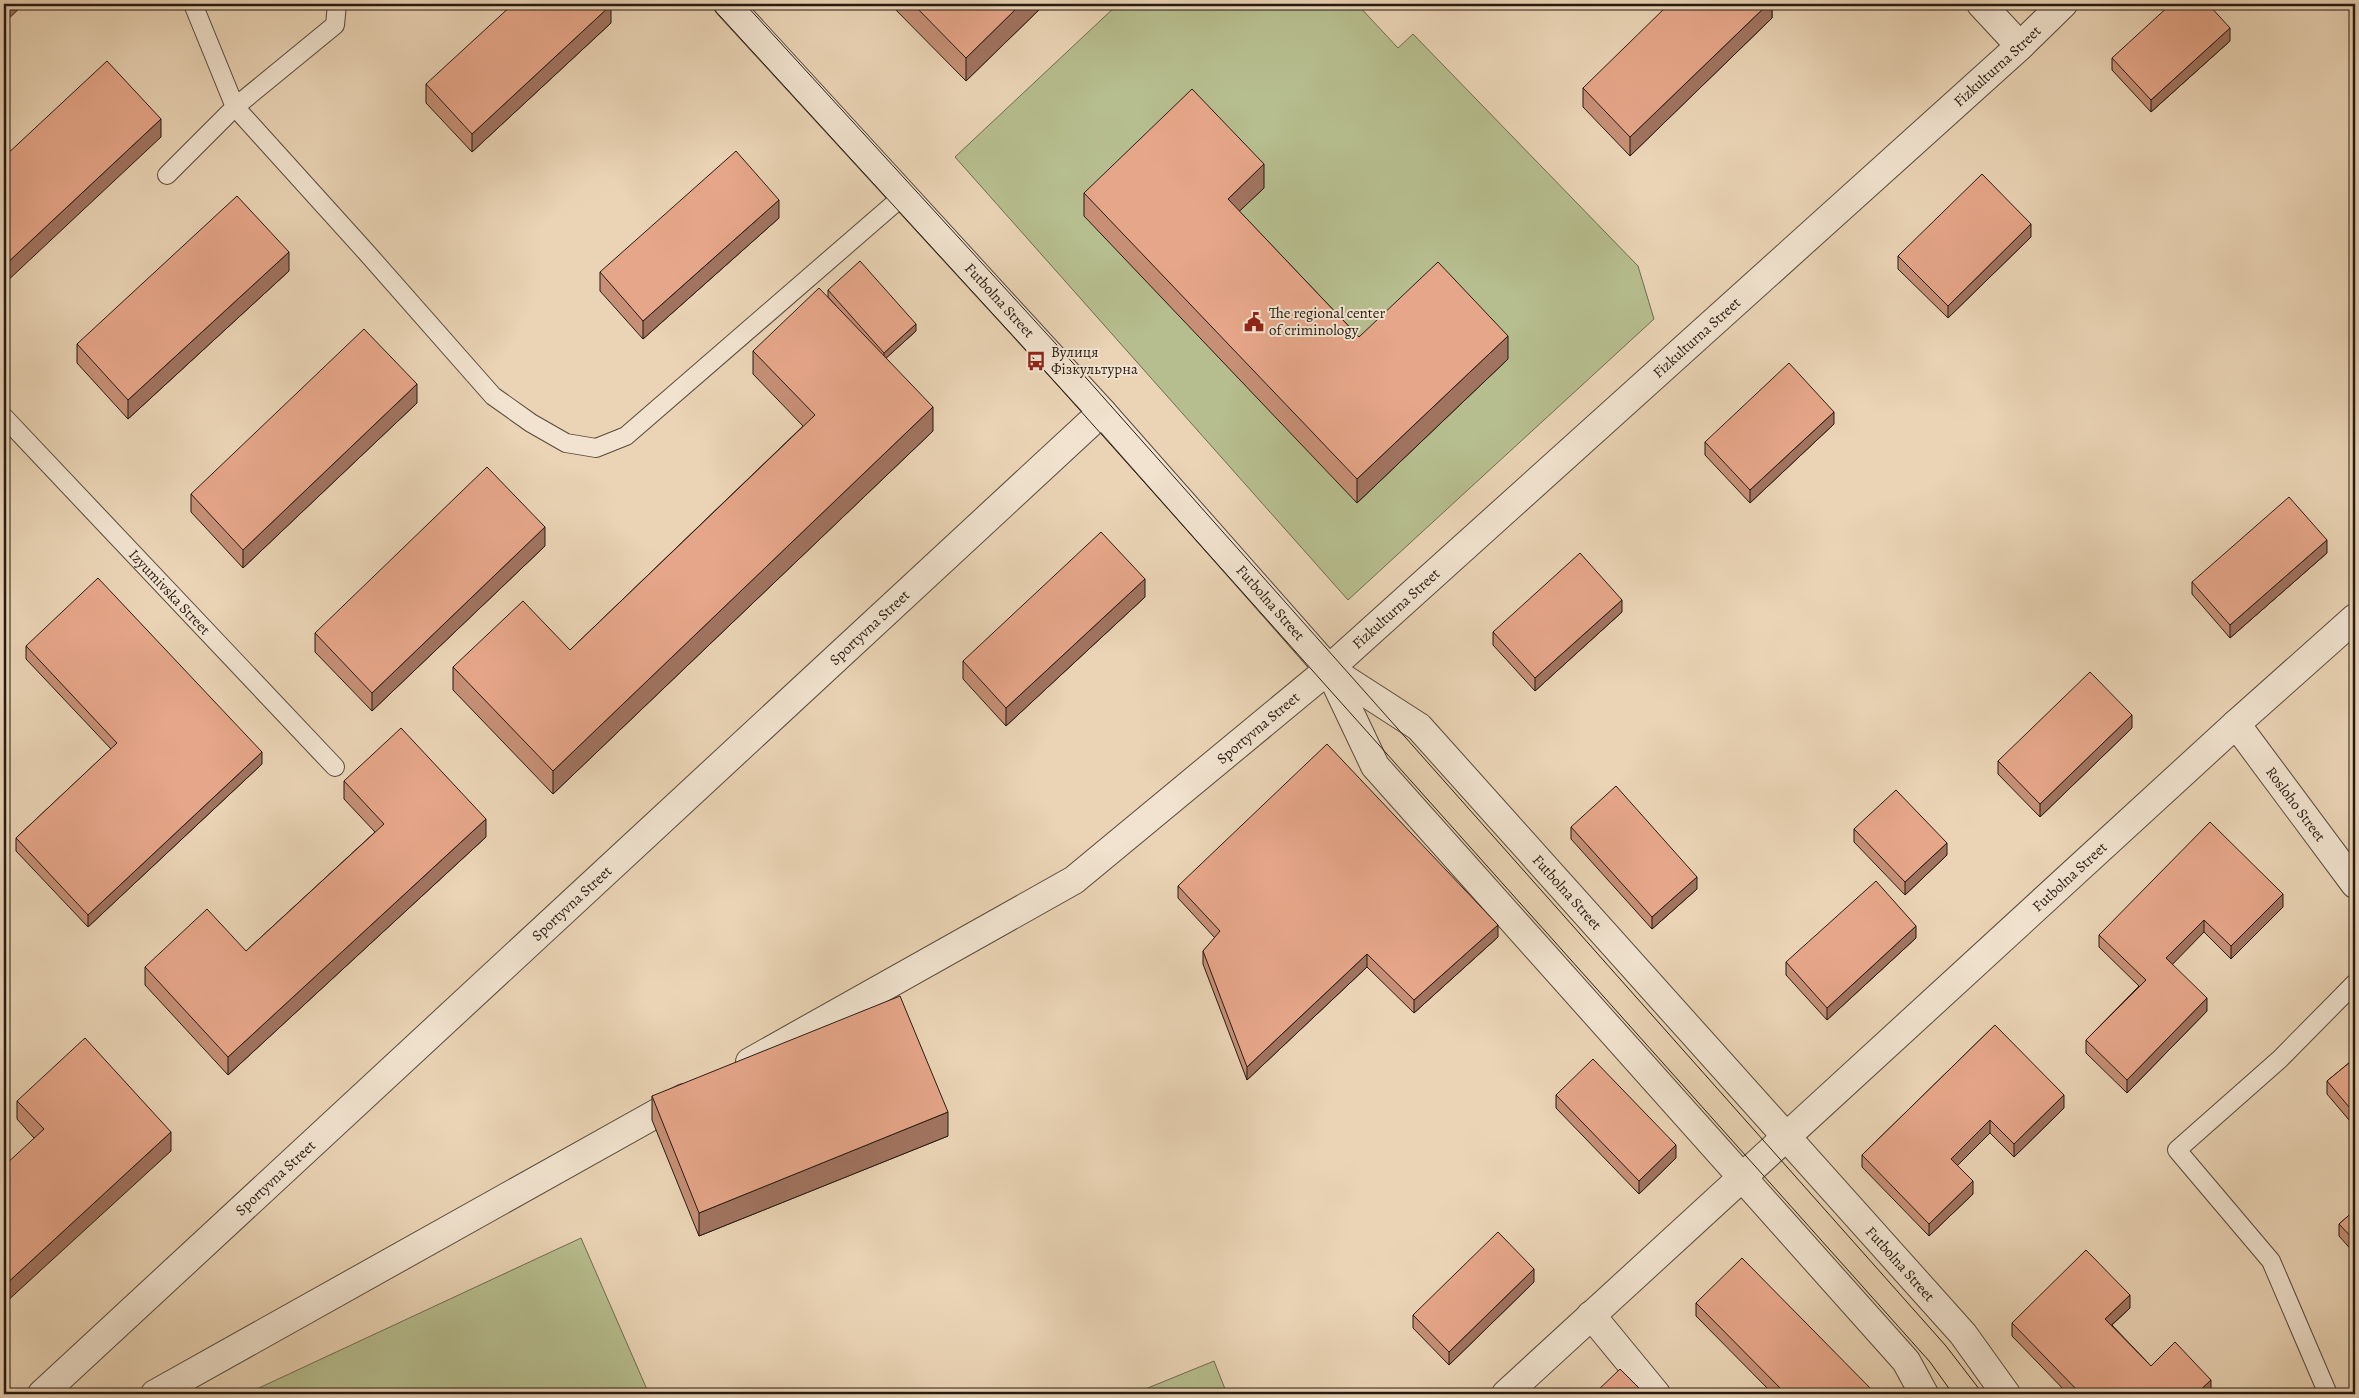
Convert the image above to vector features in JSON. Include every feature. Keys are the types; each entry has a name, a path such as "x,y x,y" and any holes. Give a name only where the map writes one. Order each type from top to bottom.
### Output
{"street":[{"name":"Futbolna Street","path":"728,4 1102,412 1329,669 1419,727 1963,1334 2006,1394"},
{"path":"1981,4 2020,46"},
{"name":"Fizkulturna Street","path":"1329,669 2020,46 2063,4"},
{"name":"Sportyvna Street","path":"42,1394 1102,412"},
{"name":"Futbolna Street","path":"1506,1394 1741,1176 1786,1137 2236,724 2355,618"},
{"name":"Futbolna Street","path":"1329,669 1375,766 1906,1361 1924,1394"},
{"name":"Sportyvna Street","path":"155,1394 1074,880 1329,669"},
{"name":"Rosloho Street","path":"2236,724 2355,884"},
{"path":"1591,1315 1656,1394"}],"lane":[{"path":"193,4 235,107 493,396 531,423 566,443 596,448 626,436 903,196"},
{"path":"167,174 235,107 335,25 337,4"},
{"name":"Izyumivska Street","path":"4,417 335,767"},
{"path":"2328,1394 2271,1261 2177,1150 2280,1059 2355,983"}],"green space":[{"path":"1118,4 1328,4 1333,9 1338,4 1357,4 1398,48 1413,34 1638,266 1654,319 1348,600 955,157"},
{"path":"581,1238 649,1394 246,1394"},
{"path":"1214,1361 1227,1394 1133,1394"}],"building":[{"path":"513,4 611,5 472,134 426,84"},
{"path":"913,4 1021,4 966,58"},
{"path":"1669,4 1768,4 1630,137 1583,88"},
{"path":"2171,4 2208,4 2230,28 2151,100 2112,58"},
{"path":"107,61 161,119 4,266 4,157"},
{"name":"The regional center of criminology","path":"1192,89 1264,164 1228,199 1359,337 1438,262 1508,336 1357,479 1084,193"},
{"path":"736,151 779,200 643,321 600,272"},
{"path":"1982,174 2031,224 1948,306 1898,256"},
{"path":"237,196 289,252 128,400 77,344"},
{"path":"860,261 916,324 884,353 828,290"},
{"path":"819,288 933,407 553,771 453,667 523,601 570,650 815,415 753,351"},
{"path":"364,329 417,384 243,550 191,494"},
{"path":"1789,363 1834,412 1750,490 1705,442"},
{"path":"487,467 545,527 372,693 315,633"},
{"path":"2289,497 2327,540 2230,625 2192,582"},
{"path":"1101,532 1145,579 1006,708 963,661"},
{"path":"1580,553 1622,600 1535,678 1493,632"},
{"path":"98,578 262,752 88,915 16,838 117,743 26,646"},
{"path":"2090,672 2132,715 2040,804 1998,761"},
{"path":"401,728 486,819 228,1057 145,967 207,909 246,951 384,824 344,781"},
{"path":"1327,744 1498,925 1414,1000 1367,954 1247,1067 1203,951 1220,931 1178,886"},
{"path":"1616,786 1697,877 1652,917 1571,827"},
{"path":"1896,790 1947,843 1905,882 1854,829"},
{"path":"2210,822 2283,894 2231,946 2204,920 2166,958 2207,998 2127,1080 2086,1040 2146,980 2099,935"},
{"path":"1876,881 1916,926 1827,1008 1786,962"},
{"path":"900,996 948,1112 699,1213 652,1096"},
{"path":"1995,1025 2064,1095 2014,1144 1990,1120 1951,1159 1973,1181 1929,1224 1862,1155"},
{"path":"85,1038 171,1132 4,1286 4,1166 44,1129 17,1101"},
{"path":"2355,1058 2355,1114 2327,1081"},
{"path":"1593,1059 1676,1145 1639,1181 1556,1095"},
{"path":"2355,1210 2355,1241 2339,1224"},
{"path":"1498,1232 1534,1269 1449,1352 1413,1315"},
{"path":"2086,1250 2130,1295 2105,1319 2151,1366 2175,1342 2211,1380 2196,1394 2081,1394 2012,1323"},
{"path":"1742,1258 1876,1394 1786,1394 1696,1303"},
{"path":"1620,1369 1645,1394 1594,1394"}],"tram line":[{"path":"709,4 1036,361 1930,1362 1953,1394"},
{"path":"745,4 1056,344 1946,1346 1983,1394"}],"place":[{"name":"The regional center of criminology","path":"1254,322"},
{"name":"Вулиця Фізкультурна","path":"1036,361"}]}
